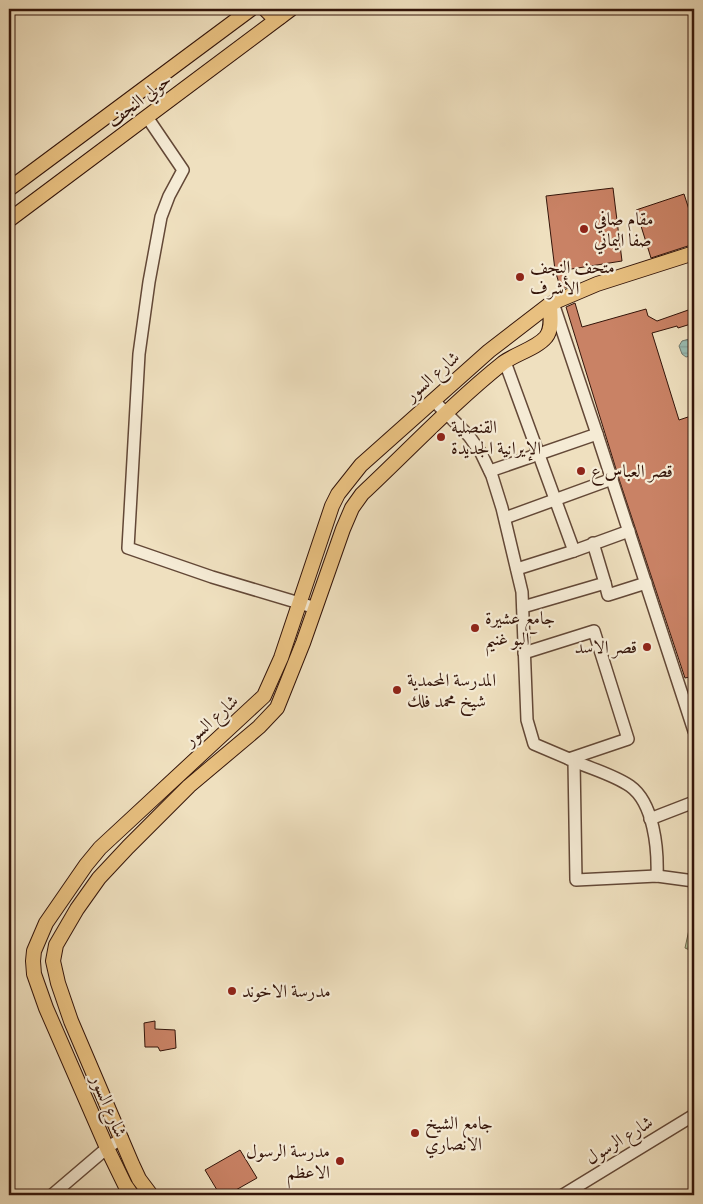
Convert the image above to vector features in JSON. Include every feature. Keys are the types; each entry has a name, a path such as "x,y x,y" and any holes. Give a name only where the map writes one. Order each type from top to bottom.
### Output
{"main road":[{"path":"9,189 251,9"},
{"path":"265,9 273,16 286,13"},
{"name":"حولي النجف","path":"9,220 286,13"},
{"path":"234,22 242,23 247,28 249,35 246,42"},
{"name":"شارع السور","path":"132,1195 107,1148 46,1008 34,974 32,962 36,944 46,923 65,894 100,848 264,696 281,658 332,506 338,494 361,465 489,351 551,304 597,284 694,253"},
{"name":"شارع السور","path":"151,1195 139,1179 71,1021 52,961 56,945 99,878 123,852 189,786 272,715 286,688 343,529 352,508 362,494 447,412 505,362 545,339 550,327 551,304"}],"street":[{"path":"147,117 183,170 169,196 161,217 149,282 139,354 128,548 212,577 316,608"},
{"path":"551,304 612,479 694,731"},
{"path":"505,362 574,551"},
{"path":"433,400 469,436 481,453 490,470 505,518 522,592 527,720 534,744 630,786 641,799 650,819 655,840 657,876"},
{"path":"490,470 596,434"},
{"path":"505,518 612,479"},
{"path":"517,569 629,531"},
{"path":"593,543 608,595 646,583"},
{"path":"523,607 605,583"},
{"path":"524,653 594,631 628,739 571,760"},
{"path":"571,760 576,880 657,876 694,881"},
{"path":"650,819 694,802"},
{"name":"شارع الرسول","path":"563,1195 694,1114"},
{"path":"52,1195 107,1148 122,1138"}],"green space":[{"path":"690,925 694,926 694,952 685,948"}],"water":[{"path":"689,339 694,341 694,355 686,357 682,354 679,346 682,341"}],"building":[{"name":"مقام صافي صفا اليماني","path":"613,188 622,261 565,270 569,286 561,290 555,270 546,196"},
{"path":"684,194 694,225 694,244 651,258 636,210"},
{"path":"575,303 582,327 646,309 648,316 657,321 694,308 694,323 652,333 679,420 694,415 694,676 685,678 620,482 566,307"},
{"path":"155,1021 155,1029 175,1030 176,1048 160,1051 158,1047 145,1047 144,1023"},
{"path":"240,1150 257,1178 227,1195 220,1195 205,1170"}],"place":[{"name":"مقام صافي صفا اليماني","path":"584,229"},
{"name":"متحف النجف الأشرف","path":"520,277"},
{"name":"القنصلية الإيرانية الجديدة","path":"441,437"},
{"name":"قصر العباس ع","path":"581,471"},
{"name":"جامع عشيرة البو غنيم","path":"475,628"},
{"name":"قصر الاسد","path":"647,647"},
{"name":"المدرسة المحمدية شيخ محمد فلك","path":"397,690"},
{"name":"مدرسة الاخوند","path":"232,991"},
{"name":"جامع الشيخ الانصاري","path":"415,1133"},
{"name":"مدرسة الرسول الاعظم","path":"340,1161"}]}
